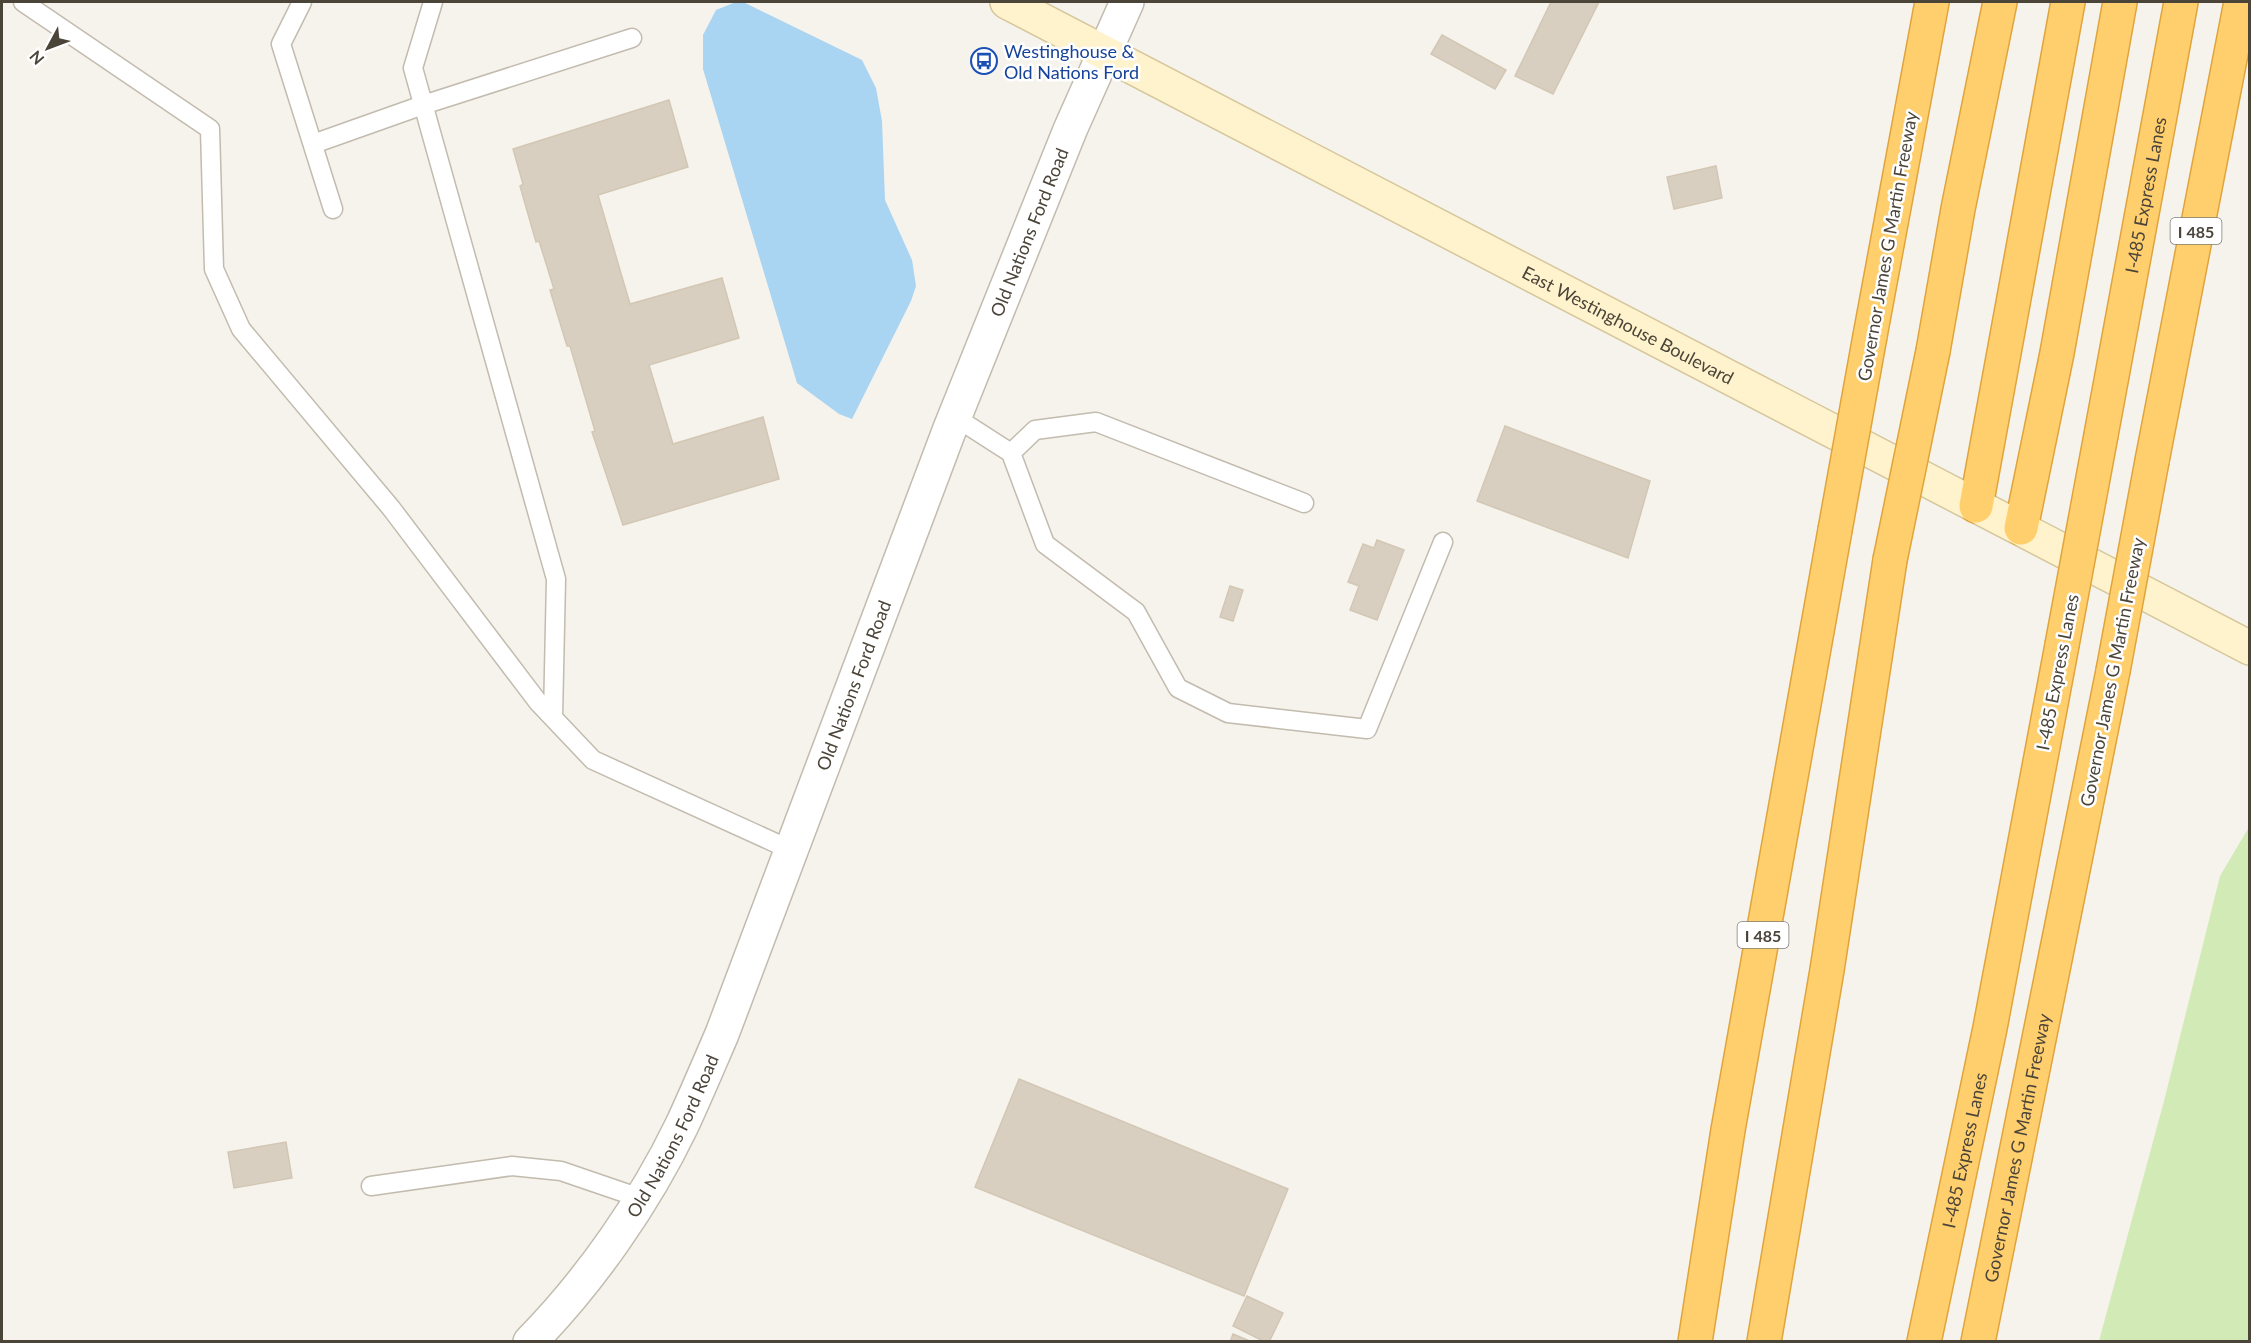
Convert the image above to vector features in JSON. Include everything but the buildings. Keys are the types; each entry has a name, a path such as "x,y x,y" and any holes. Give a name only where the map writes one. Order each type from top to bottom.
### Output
{"highway":[{"name":"Governor James G Martin Freeway","path":"1695,1341 1728,1130 1932,2"},
{"path":"1764,1341 1827,970 1890,560 2000,2"},
{"path":"1976,506 2068,2"},
{"path":"2021,528 2057,353 2120,2"},
{"name":"I-485 Express Lanes","path":"1924,1341 1990,1028 2181,2"},
{"name":"Governor James G Martin Freeway","path":"1978,1341 2113,671 2241,2"}],"main road":[{"name":"East Westinghouse Boulevard","path":"1006,2 2250,648"}],"street":[{"name":"Old Nations Ford Road","path":"531,1341 549,1323 603,1256 681,1127 722,1034 955,417 1070,130 1127,2"}],"lane":[{"path":"23,2 210,129 214,269 241,328 391,508 538,702 593,760 791,850"},
{"path":"302,2 281,44 333,209"},
{"path":"433,2 413,68 556,579 553,717"},
{"path":"313,144 423,105 632,38"},
{"path":"955,417 1011,453 1045,544 1136,612 1178,688 1228,713 1367,729 1443,542"},
{"path":"1011,453 1035,430 1096,422 1304,503"},
{"path":"371,1186 512,1166 561,1171 640,1198"}],"green space":[{"path":"2249,827 2249,1341 2099,1341 2164,1101 2220,876"}],"water":[{"path":"736,2 743,2 862,60 876,88 882,121 885,200 912,260 916,286 911,301 852,419 839,414 797,383 703,69 703,35 716,10"}],"place":[{"name":"Westinghouse & Old Nations Ford","path":"984,61"}]}
